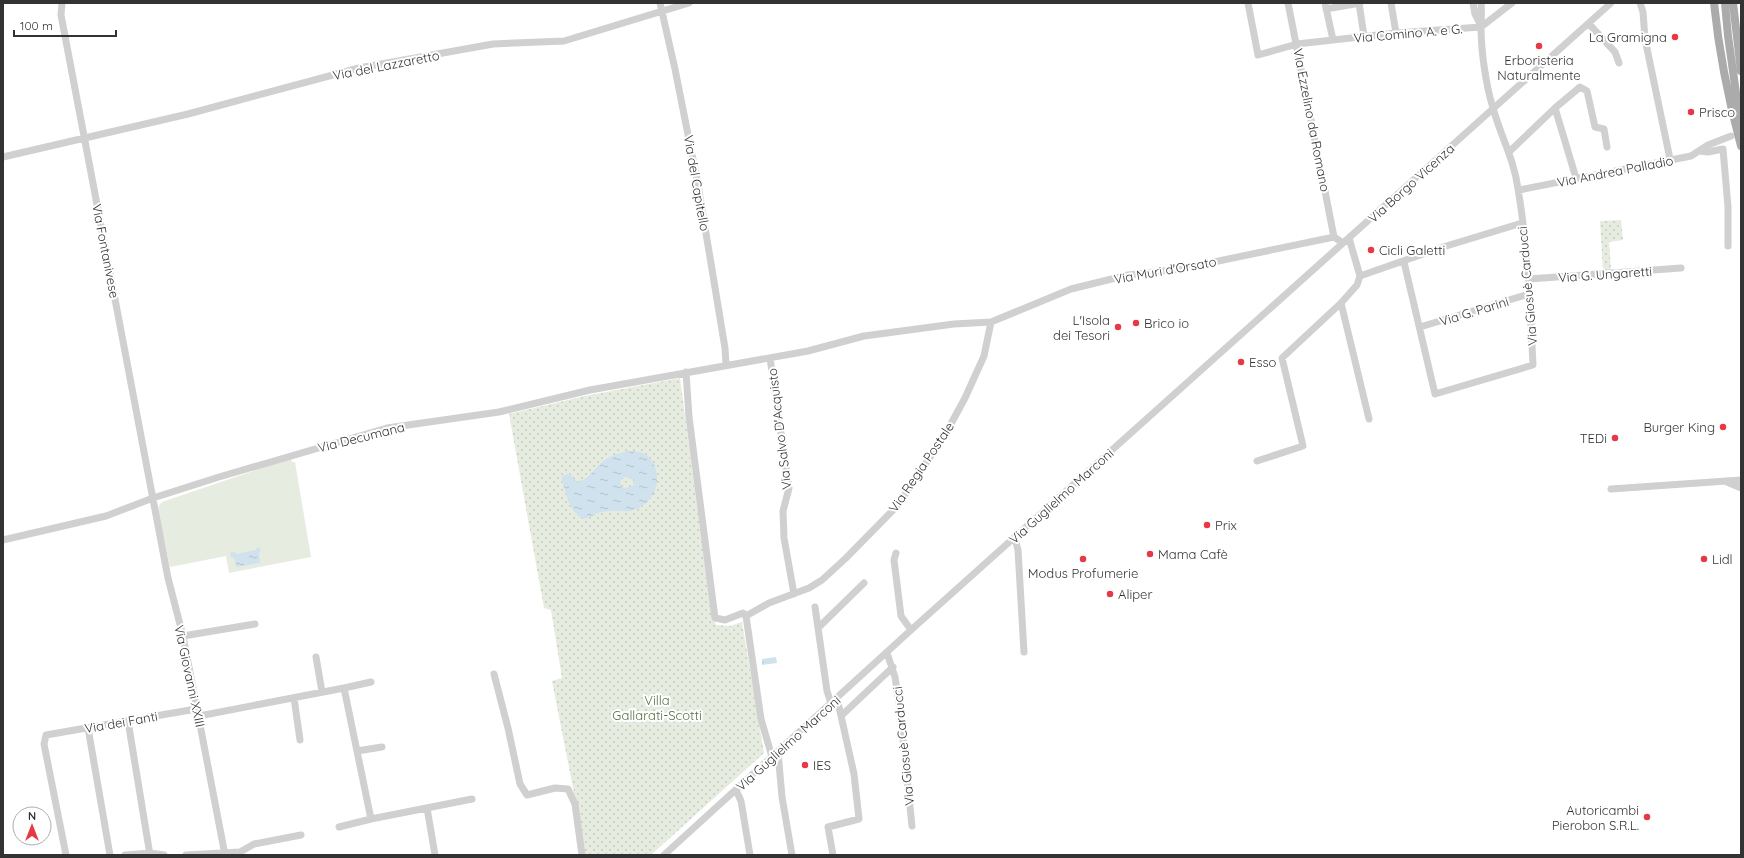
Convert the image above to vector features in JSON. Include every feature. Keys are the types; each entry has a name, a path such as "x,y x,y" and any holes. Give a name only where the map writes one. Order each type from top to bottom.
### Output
{"main road":[{"path":"1714,3 1718,41 1728,98 1741,146"},
{"path":"1726,3 1728,36 1741,128"},
{"path":"1733,3 1741,71"}],"street":[{"name":"Via Fontanivese","path":"62,3 61,15 153,498"},
{"name":"Via del Lazzaretto","path":"3,157 188,114 359,68 493,44 564,41 661,7 689,3"},
{"name":"Via Comino A. e G.","path":"1248,3 1258,55 1297,44 1396,33 1481,27 1512,3"},
{"name":"Via Ezzelino da Romano","path":"1288,3 1334,237"},
{"path":"1333,40 1326,6 1359,3 1364,36"},
{"path":"1391,3 1396,33"},
{"path":"1473,3 1475,14 1481,27"},
{"path":"1481,3 1481,27"},
{"name":"Via Borgo Vicenza","path":"1211,361 1611,3"},
{"path":"1640,3 1643,12 1645,39 1670,159"},
{"name":"Via del Capitello","path":"661,7 675,69 700,197 716,292 726,365"},
{"path":"1588,24 1615,52 1619,63"},
{"name":"Via Giosuè Carducci","path":"1420,327 1435,394 1533,365 1529,279 1519,190 1514,164 1493,109 1486,76 1481,27"},
{"path":"1509,152 1555,108 1580,88 1587,91 1595,127 1604,129 1607,147"},
{"path":"1555,108 1576,178"},
{"name":"Via Andrea Palladio","path":"1519,190 1691,156 1708,145 1732,136"},
{"path":"1698,151 1708,152 1723,149 1728,207 1728,246"},
{"path":"1360,276 1404,262 1443,247 1522,223"},
{"path":"1334,237 1343,243"},
{"name":"Via Muri d'Orsato","path":"991,322 1026,306 1071,289 1128,275 1180,269 1334,237"},
{"path":"1257,461 1303,446 1282,358 1341,303 1357,285 1360,276 1349,238"},
{"path":"1404,262 1420,327"},
{"name":"Via G. Ungaretti","path":"1529,279 1681,268"},
{"name":"Via G. Parini","path":"1420,327 1529,294"},
{"path":"1341,303 1369,419"},
{"name":"Via Decumana","path":"3,540 106,516 153,498 219,477 387,428 499,412 590,390 808,351 864,336 954,324 991,322"},
{"name":"Via Regia Postale","path":"686,372 689,417 715,618 725,620 743,613 746,616 769,603 808,588 822,580 898,505 946,433 965,398 984,356 991,322"},
{"name":"Via Salvo D'Acquisto","path":"770,358 789,488 783,511 784,538 794,594"},
{"name":"Via Guglielmo Marconi","path":"664,855 911,630 1211,361"},
{"path":"1611,489 1741,480"},
{"path":"1725,481 1741,488"},
{"name":"Via Giovanni XXIII","path":"153,498 168,578 183,636 224,854"},
{"path":"1015,538 1018,550 1024,652"},
{"path":"896,553 894,560 901,616 911,630"},
{"path":"818,628 864,583"},
{"path":"815,607 827,691 831,703"},
{"path":"746,616 761,719 775,755 792,855"},
{"path":"183,636 255,624"},
{"name":"Via Giosuè Carducci","path":"887,652 893,667 902,724 912,826"},
{"path":"316,657 322,692"},
{"name":"Via Giosuè Carducci","path":"842,716 893,667"},
{"path":"494,674 508,728 520,784 527,794 555,788 568,789 575,804 582,855"},
{"name":"Via dei Fanti","path":"66,855 44,744 46,735 128,721 296,697 371,682"},
{"path":"344,688 371,819"},
{"path":"296,697 300,740"},
{"path":"833,855 828,827 860,819 854,774 838,698"},
{"path":"128,721 150,854"},
{"path":"88,728 110,855"},
{"path":"357,751 382,746"},
{"path":"736,790 741,801 750,855"},
{"path":"339,827 371,819 472,799"},
{"path":"427,808 435,855"},
{"path":"186,855 240,852 254,844 301,835"},
{"path":"125,855 164,855"}],"green space":[{"path":"1621,220 1623,240 1609,242 1611,270 1603,270 1600,221"},
{"name":"Villa Gallarati-Scotti","path":"680,378 711,611 716,625 730,626 742,622 764,753 651,855 584,855 575,798 552,681 562,678 551,610 544,608 509,414 585,396"},
{"path":"291,458 292,462 295,462 311,557 229,573 226,556 170,567 158,511 162,502"}],"water":[{"path":"633,451 644,453 652,461 657,475 654,493 644,504 634,510 607,511 586,518 580,517 576,514 567,495 562,477 564,475 571,474 578,482 581,481 587,478 605,460 614,455","holes":["626,477 633,480 634,485 626,488 621,487 620,481"]},
{"path":"258,547 261,549 259,553 260,563 236,567 235,559 230,556 231,552 235,552 237,554 255,550"},
{"path":"776,657 777,663 762,665 762,659"}],"place":[{"name":"La Gramigna","path":"1675,37"},
{"name":"Erboristeria Naturalmente","path":"1539,46"},
{"name":"Prisco","path":"1691,112"},
{"name":"Cicli Galetti","path":"1371,250"},
{"name":"Brico io","path":"1136,323"},
{"name":"L'Isola dei Tesori","path":"1118,327"},
{"name":"Esso","path":"1241,362"},
{"name":"Burger King","path":"1723,427"},
{"name":"TEDi","path":"1615,438"},
{"name":"Prix","path":"1207,525"},
{"name":"Mama Cafè","path":"1150,554"},
{"name":"Modus Profumerie","path":"1083,559"},
{"name":"Lidl","path":"1704,559"},
{"name":"Aliper","path":"1110,594"},
{"name":"IES","path":"805,765"},
{"name":"Autoricambi Pierobon S.R.L.","path":"1647,817"}]}
